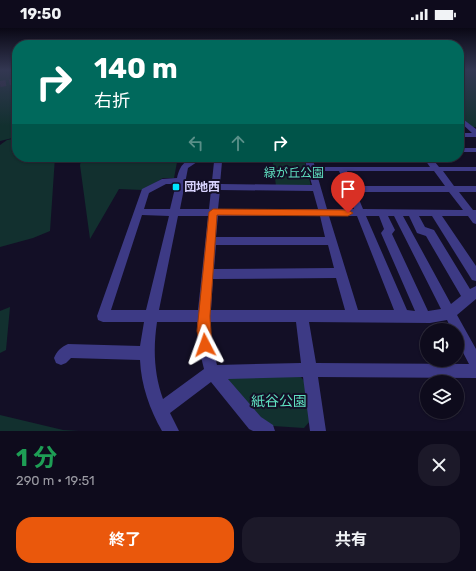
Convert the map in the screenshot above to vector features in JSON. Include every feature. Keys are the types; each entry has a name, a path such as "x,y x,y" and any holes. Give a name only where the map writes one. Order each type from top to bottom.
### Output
{"street":[{"path":"464,124 476,134"},
{"path":"464,134 476,134"},
{"path":"464,150 476,150"},
{"path":"171,431 160,411 150,377 147,353 152,316 184,167 190,162"},
{"path":"218,162 204,316 203,331 205,345 212,372 255,423 267,431"},
{"path":"310,162 353,316"},
{"path":"431,162 474,215"},
{"path":"312,169 476,169"},
{"path":"342,169 403,316"},
{"path":"181,181 165,181 145,191 103,316 424,317 450,313 472,294 430,233 421,230 412,213"},
{"path":"215,188 317,188"},
{"path":"351,188 476,189"},
{"path":"138,212 324,212 474,215"},
{"path":"382,213 390,230 386,233 424,317"},
{"path":"397,213 476,362"},
{"path":"434,213 476,276"},
{"path":"211,241 332,241"},
{"path":"208,274 341,273"},
{"path":"302,316 318,431"},
{"path":"61,358 68,351 147,353"},
{"path":"160,411 212,372 310,370 476,371"}],"green space":[{"path":"0,89 12,89 12,138 0,141"},
{"path":"464,89 476,89 476,127 472,127 464,120"},
{"path":"12,139 12,162 55,162 50,231 33,238 0,247 0,145 7,140"},
{"path":"81,162 177,162 174,178 163,178 143,190 119,189 90,239"},
{"name":"緑が丘公園","path":"305,162 311,186 276,186 273,163"},
{"path":"10,307 6,350 0,353 0,311"},
{"name":"紙谷公園","path":"231,375 300,376 305,382 310,421 304,428 273,426 265,422 227,381"},
{"path":"0,415 63,430 79,431 0,431"}],"place":[{"name":"団地西","path":"176,187"}],"route":[{"path":"205,345 203,331 213,212 348,213"}]}
